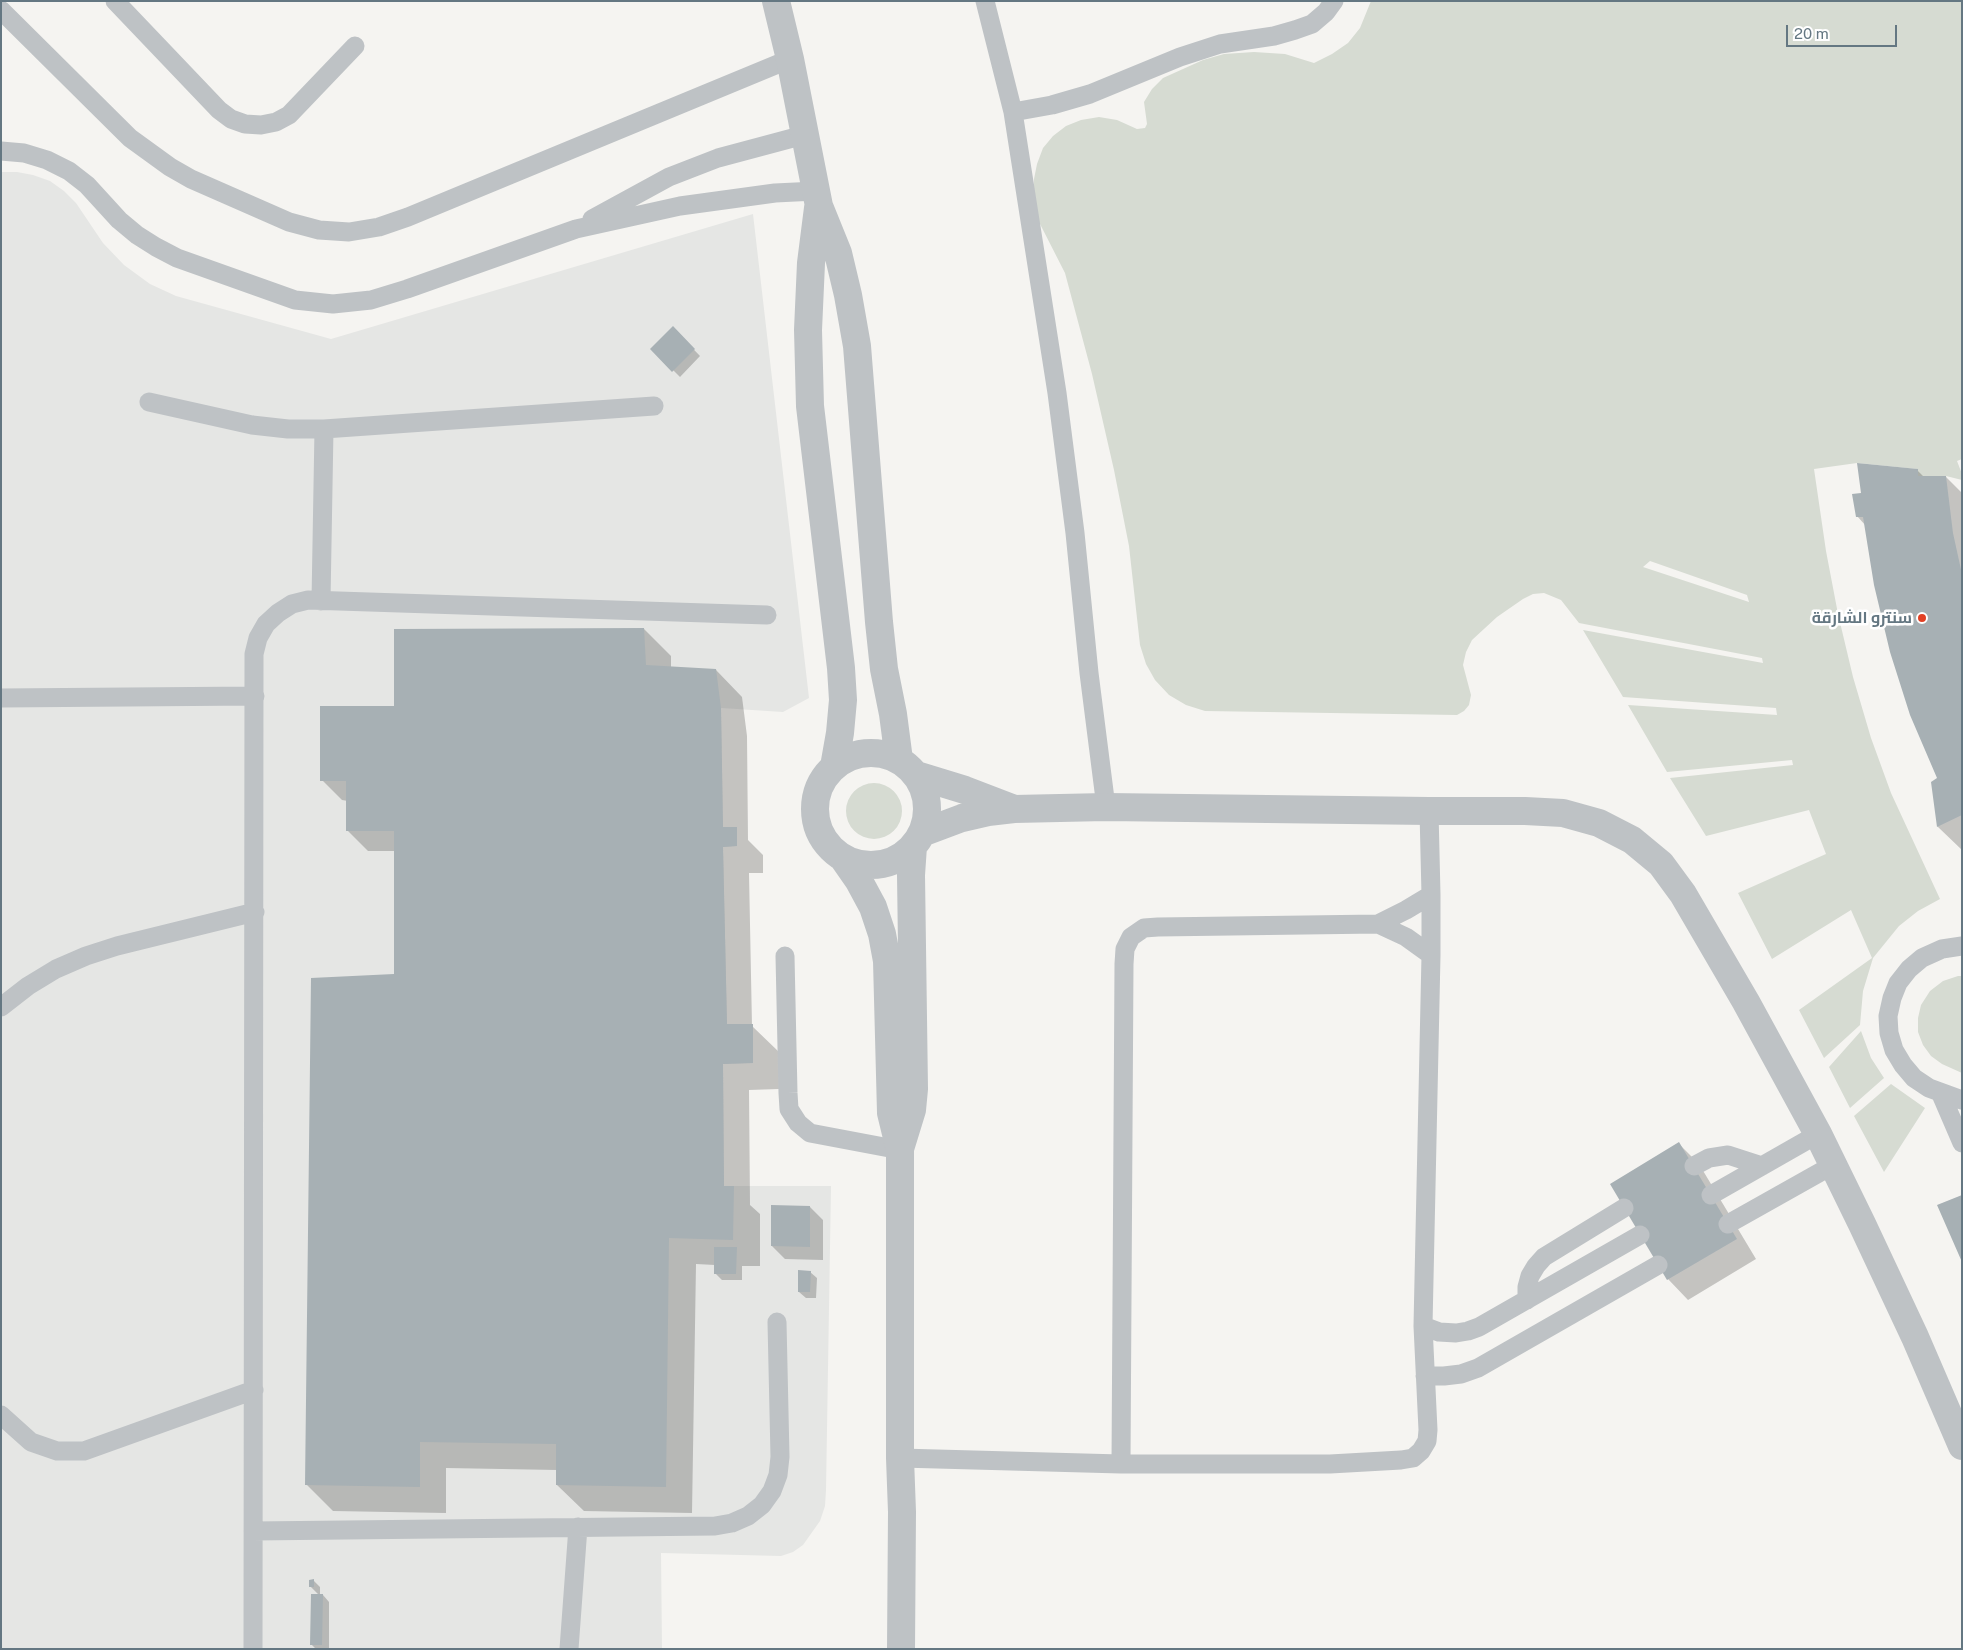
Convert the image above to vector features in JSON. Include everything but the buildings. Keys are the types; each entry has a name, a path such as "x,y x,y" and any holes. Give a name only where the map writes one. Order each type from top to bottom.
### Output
{"street":[{"path":"776,1 790,59 817,198 838,253 857,346 884,669 907,768 923,788 927,804 927,819 918,840 910,874 914,1089 912,1110 900,1150"},
{"path":"817,198 811,263 808,349 810,406 841,668 842,708 834,767"},
{"path":"900,1649 902,1512 900,1458 900,1150 892,1113 887,961 882,934 873,907 859,881 843,858 831,848 822,836 816,822 815,807 818,792 824,778 834,767 845,759 858,754 872,752 886,755 907,768 1014,809"},
{"path":"843,858 857,864 873,865 888,863 902,856 918,840 962,818 1014,809 1106,807 1525,811 1563,813 1599,823 1632,840 1661,864 1683,894 1746,1002 1818,1134 1915,1337 1962,1446"}],"lane":[{"path":"115,1 219,110 231,119 246,124 261,125 276,122 289,115 355,46"},
{"path":"985,1 1013,112 1057,393 1076,533 1089,673 1106,807"},
{"path":"1013,112 1052,105 1090,94 1180,57 1220,44 1274,36 1295,30 1312,24 1326,12 1334,1"},
{"path":"1,10 130,138 170,167 191,179 289,222 319,230 349,232 379,227 408,217 790,59"},
{"path":"576,229 669,177 718,158 804,135"},
{"path":"1,152 24,153 47,160 69,171 88,185 119,220 156,247 177,258 295,300 333,304 370,300 407,289 576,229 680,206 775,193 817,198"},
{"path":"149,402 252,425 288,429 324,429 654,406"},
{"path":"321,601 324,429"},
{"path":"253,1649 256,696 254,654 258,638 266,624 278,613 292,604 308,600 767,615"},
{"path":"1,698 256,696"},
{"path":"900,1458 1121,1464 1330,1464 1401,1460 1412,1458 1421,1451 1427,1441 1428,1430 1423,1326 1431,955 1428,811"},
{"path":"1121,1464 1124,949 1131,937 1144,928 1378,924 1406,910 1431,894"},
{"path":"1,1007 56,969 86,956 117,946 255,912"},
{"path":"1378,924 1406,937 1431,955"},
{"path":"1962,946 1942,949 1922,958 1909,969 1898,983 1888,1016 1889,1033 1894,1050 1914,1078 1929,1088 1962,1100"},
{"path":"785,956 789,1109 798,1124 810,1133 900,1150"},
{"path":"1940,1092 1962,1143"},
{"path":"1711,1195 1818,1134"},
{"path":"1694,1166 1709,1158 1728,1155 1762,1166"},
{"path":"1728,1224 1833,1165"},
{"path":"1527,1300 1530,1276 1544,1256 1624,1208"},
{"path":"1423,1326 1439,1332 1468,1331 1479,1327 1640,1235"},
{"path":"1425,1376 1462,1374 1478,1368 1658,1265"},
{"path":"253,1531 715,1526 732,1523 748,1516 762,1505 772,1491 778,1474 780,1457 777,1322"},
{"path":"1,1415 30,1442 57,1451 84,1451 254,1390"},
{"path":"569,1649 578,1527"}],"shaded area":[{"path":"1371,1 1962,1 1962,459 1957,461 1962,474 1962,480 1946,476 1918,476 1917,469 1857,463 1814,469 1826,551 1853,677 1871,738 1891,793 1940,899 1918,911 1899,926 1873,958 1863,991 1860,1025 1824,1058 1799,1010 1872,958 1851,910 1772,959 1738,893 1826,854 1809,810 1706,836 1670,778 1793,765 1792,760 1667,772 1628,705 1777,715 1776,708 1623,697 1583,630 1763,663 1762,658 1579,623 1561,600 1544,593 1533,594 1523,599 1497,617 1472,640 1466,652 1463,665 1471,695 1469,705 1457,715 1205,711 1186,705 1169,695 1155,680 1146,664 1140,645 1129,546 1092,374 1065,273 1039,222 1034,201 1034,179 1037,164 1043,148 1053,136 1066,126 1081,120 1099,117 1117,120 1137,129 1145,128 1147,124 1144,102 1152,89 1163,78 1203,60 1224,54 1254,52 1285,54 1314,63 1348,43 1360,28","holes":["1650,561 1747,595 1749,602 1643,567"]},
{"path":"1,172 33,175 50,181 64,191 76,203 103,243 124,265 150,284 176,296 331,339 753,214 809,698 783,712 721,708 723,827 737,827 737,846 723,847 727,1024 753,1024 753,1063 723,1064 724,1186 831,1186 825,1506 820,1521 803,1545 793,1552 781,1556 661,1553 662,1649 1,1649"},
{"path":"869,783 879,783 894,791 900,800 902,811 900,822 894,831 879,839 869,839 858,834 851,827 846,816 846,806 851,795 858,788"},
{"path":"1962,976 1962,1073 1942,1064 1931,1056 1923,1045 1918,1032 1918,1018 1921,1005 1930,991 1943,981"},
{"path":"1861,1031 1871,1058 1884,1078 1850,1108 1829,1067"},
{"path":"1891,1084 1925,1108 1884,1172 1854,1116"}],"place":[{"name":"سنترو الشارقة","path":"1922,618"}]}
